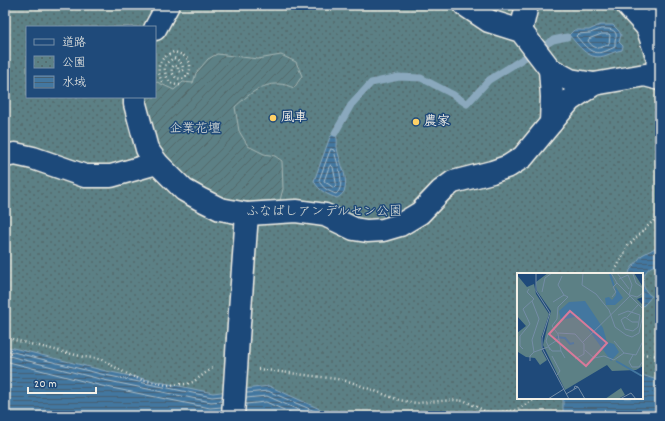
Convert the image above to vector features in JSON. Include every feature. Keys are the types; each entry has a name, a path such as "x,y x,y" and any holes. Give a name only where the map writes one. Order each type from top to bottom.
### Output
{"street":[{"path":"156,27 168,5"},
{"path":"465,5 489,21 521,31 550,69 570,80 594,84 645,75 658,79 658,59 654,21 627,5"},
{"path":"521,31 527,5"},
{"path":"550,69 552,97 551,123"},
{"path":"135,98 135,104 147,149 158,163 184,190 200,200 220,209 247,214 296,211 325,215 354,229 367,231 382,230 400,226 420,213 441,191 453,182 509,166 523,157 570,100 594,84"},
{"path":"5,156 15,154 33,158 85,176 111,176 158,163"},
{"path":"233,416 247,214"}],"path":[{"path":"162,82 158,73 159,65 165,56 174,52 182,54 188,61 190,68 188,75 182,79 176,78 172,74 172,68 174,65 178,66 178,71 180,72 183,70 180,60 174,58 165,66 168,80 173,84 180,85"},
{"path":"613,273 628,246 652,222 660,220"},
{"path":"5,335 14,340 102,360 142,380 167,385 187,384 193,382 220,364"},
{"path":"643,354 660,356"},
{"path":"251,368 337,379 351,382 399,400 410,402 417,403 453,400 465,401 486,412 495,413 516,410 535,399"}],"green space":[{"name":"ふなばしアンデルセン公園","path":"5,5 660,5 660,416 5,416"},
{"name":"企業花壇","path":"217,54 258,59 281,55 296,62 302,76 294,88 281,84 272,84 255,91 235,107 239,131 248,146 264,154 275,156 282,161 283,189 280,200 249,202 220,198 177,174 148,137 145,98 156,98 156,83 157,82 174,90 183,82 193,83 196,73 208,59"}],"water":[{"path":"600,25 613,25 619,31 621,35 619,42 623,46 622,50 601,57 595,57 585,52 569,35 574,30 589,30"},
{"path":"335,133 337,138 338,153 346,184 344,192 337,198 324,192 314,181 330,137"},
{"path":"657,247 660,247 660,266 653,266 650,268 645,274 643,281 643,273 629,273 642,255"},
{"path":"643,281 647,293 652,296 643,306"},
{"path":"5,346 106,371 213,393 269,386 338,416 5,416"},
{"path":"643,375 660,381 660,416 560,416 563,411 563,399 643,399"}],"waterway":[{"path":"335,133 351,105 371,83 399,77 421,78 452,94 467,104 489,80 553,40 567,37"}],"place":[{"name":"風車","path":"273,118"},
{"name":"農家","path":"416,122"}]}
